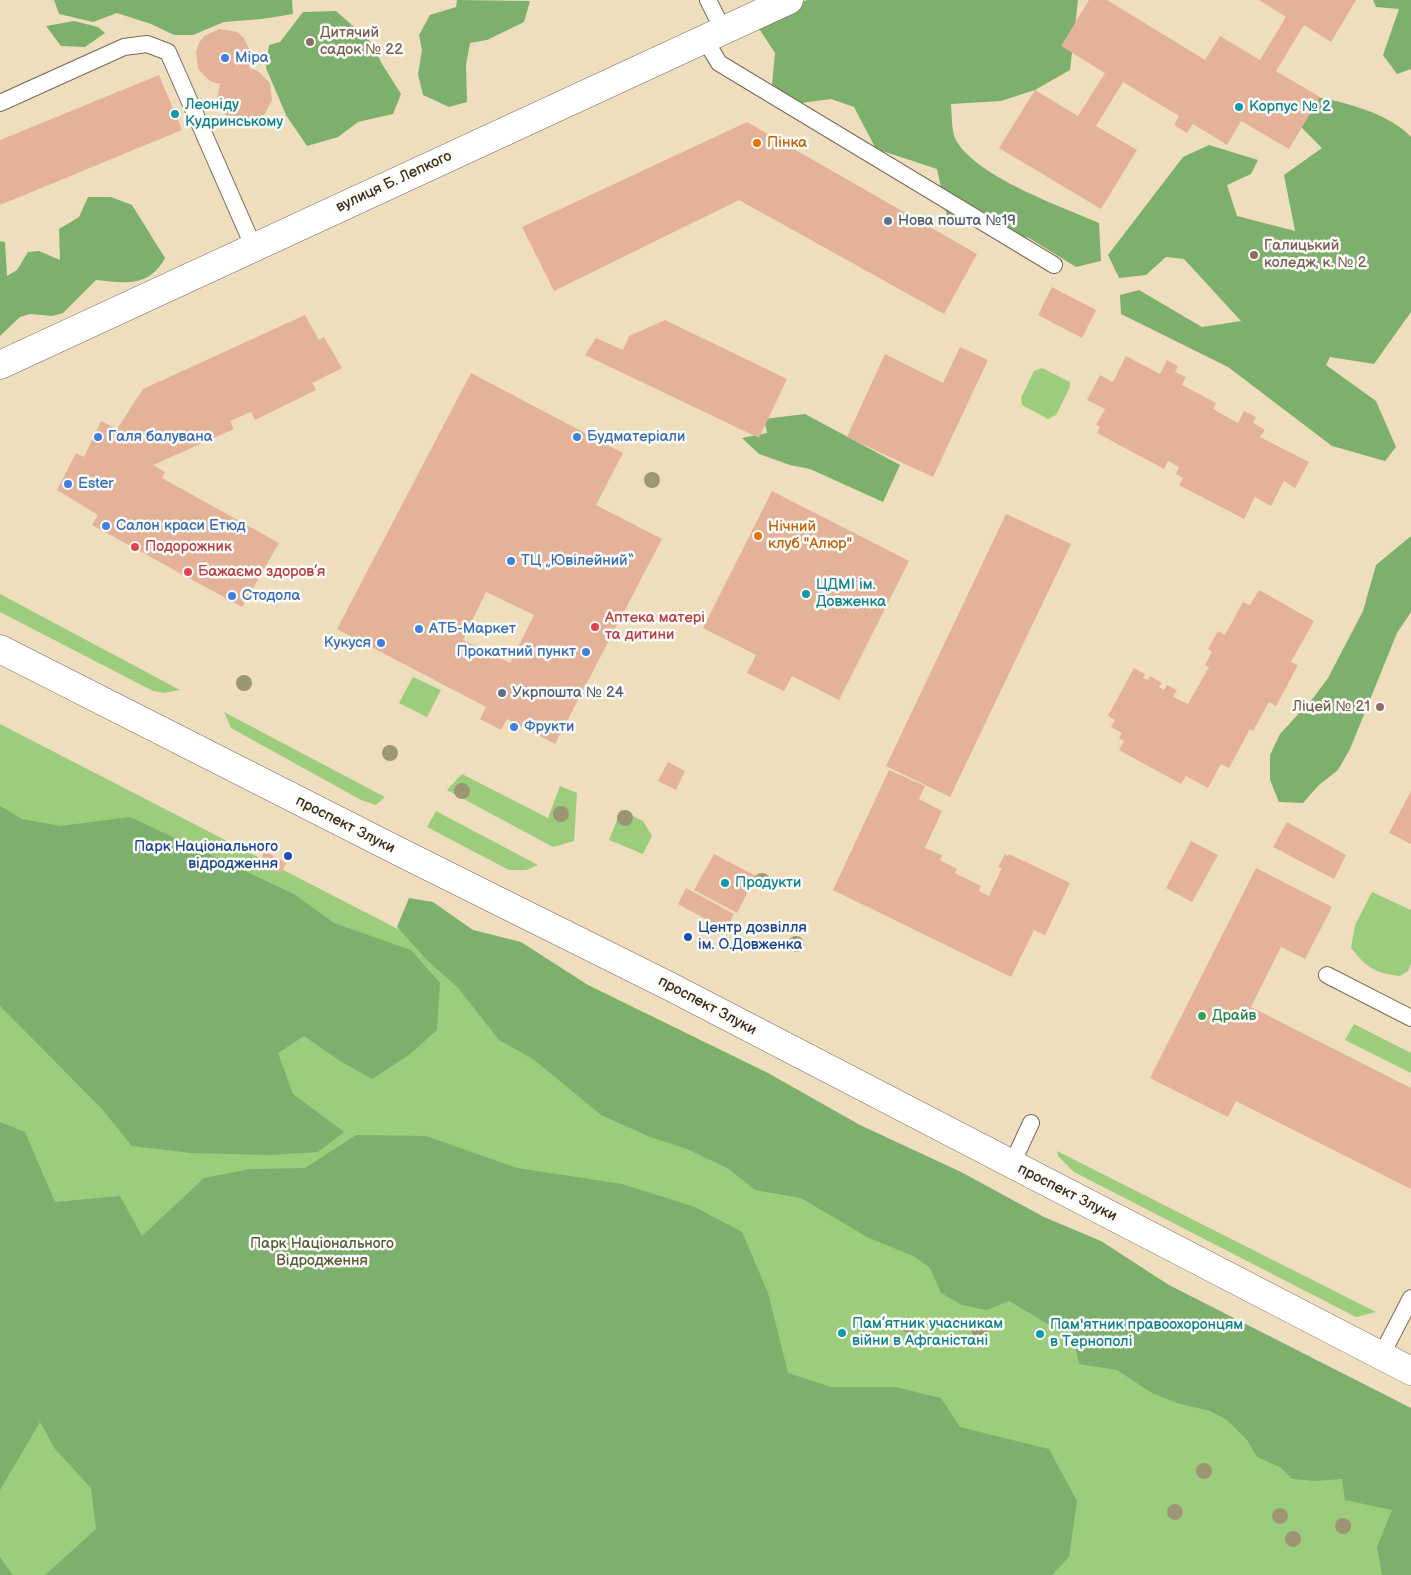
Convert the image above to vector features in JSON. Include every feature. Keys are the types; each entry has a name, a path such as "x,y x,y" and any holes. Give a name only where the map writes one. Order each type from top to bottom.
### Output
{"main road":[{"name":"вулиця Б. Лепкого","path":"0,365 789,0"},
{"name":"проспект Злуки","path":"0,649 671,987 1411,1372"}],"lane":[{"path":"708,0 719,63 1054,265"},
{"path":"0,103 124,47 147,44 168,52 254,248"},
{"path":"1327,975 1411,1018"},
{"path":"1012,1164 1030,1123"},
{"path":"1381,1356 1411,1298"}],"green space":[{"path":"54,0 292,0 293,14 224,22 193,35 174,35 151,24 117,13 93,22 59,14"},
{"path":"457,0 530,1 524,22 487,40 470,43 466,65 467,102 449,107 423,95 418,74 422,50 419,35 430,15 456,7"},
{"path":"807,0 1078,0 1070,70 1035,90 1001,101 951,104 952,123 957,142 968,155 983,167 1022,190 1099,223 1101,261 1076,267 1029,238 957,223 947,216 937,169 876,149 854,107 831,99 779,106 772,85 775,53 756,24"},
{"path":"1373,0 1411,0 1411,69 1397,74 1383,55 1399,9 1376,7"},
{"path":"336,11 371,42 401,94 393,114 358,122 338,137 307,146 286,115 266,68 269,45 280,42 303,12"},
{"path":"74,21 98,27 105,33 85,47 61,46 46,26"},
{"path":"1303,95 1361,108 1389,120 1411,137 1411,312 1374,364 1330,357 1326,365 1376,401 1396,447 1385,461 1332,446 1228,367 1121,314 1120,295 1139,290 1202,327 1241,321 1184,259 1166,257 1146,275 1119,278 1108,255 1183,157 1209,145 1258,160 1251,174 1227,185 1237,216 1295,231 1284,175 1322,148 1297,123"},
{"path":"88,197 111,197 132,205 165,258 159,268 144,279 135,281 96,280 63,313 52,316 30,314 20,317 0,336 0,241 5,242 7,276 17,270 28,252 39,251 60,260 59,229 79,217"},
{"path":"1042,368 1070,382 1070,387 1056,415 1048,419 1022,405 1021,398 1034,371"},
{"path":"805,414 900,465 883,502 810,469 790,465 759,454 742,438 767,433 764,419"},
{"path":"1411,536 1411,612 1397,633 1350,749 1338,770 1319,785 1303,803 1279,802 1270,780 1270,755 1280,734 1314,697 1328,678 1363,611 1376,565"},
{"path":"0,594 180,690 164,693 153,691 0,612"},
{"path":"413,677 441,690 427,717 399,703"},
{"path":"224,712 385,797 376,805 361,800 231,728"},
{"name":"Парк Національного Відродження","path":"0,724 1411,1451 1411,1575 0,1575"},
{"path":"462,774 548,818 560,786 577,793 574,841 553,847 447,790"},
{"path":"0,806 22,819 60,826 130,817 294,894 334,923 411,950 440,983 437,1030 409,1055 372,1079 340,1061 304,1036 278,1053 293,1094 344,1132 318,1152 271,1155 191,1153 132,1146 101,1108 0,1006"},
{"path":"621,810 643,821 652,836 643,854 609,840"},
{"path":"436,811 538,865 526,870 509,870 427,827"},
{"path":"1372,892 1411,910 1411,964 1408,971 1400,976 1384,973 1372,968 1351,948 1355,925"},
{"path":"409,898 433,902 473,930 521,942 588,985 768,1073 860,1125 961,1172 1044,1217 1101,1241 1169,1285 1411,1408 1411,1575 1382,1575 1377,1547 1392,1510 1345,1500 1342,1479 1316,1481 1292,1479 1280,1467 1257,1457 1247,1440 1227,1420 1210,1411 1177,1403 1152,1393 1117,1370 1079,1364 1073,1335 1051,1326 1009,1301 987,1310 962,1305 941,1293 930,1268 915,1257 867,1237 801,1198 755,1190 729,1169 687,1149 650,1137 601,1115 533,1059 499,1040 458,988 427,960 397,927"},
{"path":"1354,1024 1411,1053 1411,1073 1345,1040"},
{"path":"0,1122 25,1132 55,1202 120,1196 142,1236 204,1178 250,1169 305,1168 356,1135 426,1136 517,1168 622,1184 695,1207 742,1232 768,1293 788,1373 831,1387 895,1387 941,1398 960,1427 1049,1449 1077,1501 1069,1557 1052,1575 45,1575 96,1529 91,1488 55,1449 40,1422 0,1490"},
{"path":"1057,1151 1376,1312 1356,1317 1074,1172 1058,1156"},
{"path":"0,1557 13,1575 0,1575"}],"building":[{"name":"Корпус № 2","path":"1089,0 1107,0 1205,60 1220,36 1260,60 1286,17 1259,0 1356,0 1331,42 1304,25 1276,71 1320,97 1289,149 1241,121 1227,145 1193,124 1187,133 1174,125 1179,116 1123,82 1096,126 1137,150 1101,209 999,148 1035,90 1078,116 1105,73 1061,46"},
{"path":"220,29 237,32 244,38 251,53 249,68 258,71 270,83 272,100 264,115 257,121 240,123 225,115 217,99 220,84 210,81 198,69 196,52 199,43 204,36"},
{"path":"159,75 182,130 0,205 0,140"},
{"path":"747,122 977,254 944,314 739,200 554,291 522,227"},
{"path":"1052,287 1096,310 1082,338 1038,315"},
{"path":"305,315 319,340 324,337 342,368 312,383 316,390 255,420 251,412 230,421 234,429 153,465 165,472 162,478 279,543 242,607 92,525 98,515 57,490 76,453 84,457 101,421 117,429 143,389"},
{"path":"665,320 787,379 759,438 585,355 596,338 623,350 629,336"},
{"path":"960,347 988,360 933,477 847,437 885,354 943,383"},
{"path":"1126,356 1160,374 1167,360 1178,366 1175,372 1186,377 1182,385 1216,403 1213,409 1238,423 1244,411 1256,417 1253,423 1265,430 1260,437 1309,462 1295,488 1284,481 1271,506 1255,497 1244,519 1179,485 1183,478 1176,474 1179,467 1168,461 1164,469 1097,433 1100,427 1096,425 1105,409 1087,400 1100,375 1113,382"},
{"name":"ТЦ „Ювілейний“","path":"471,373 623,453 596,505 662,539 555,744 507,719 501,730 480,719 486,707 337,629","holes":["486,592 534,615 510,663 463,640"]},
{"name":"ЦДМІ ім. Довженка","path":"772,491 909,561 839,700 792,676 784,691 747,673 756,655 703,628"},
{"path":"1006,514 1071,544 950,797 886,766"},
{"path":"1259,590 1314,621 1291,662 1298,665 1276,706 1269,702 1253,731 1250,729 1229,768 1221,764 1208,788 1186,776 1181,784 1119,750 1124,741 1119,738 1122,733 1111,727 1115,720 1108,716 1134,668 1145,674 1143,678 1148,680 1150,676 1162,683 1159,687 1164,690 1167,685 1177,690 1173,697 1188,704 1209,667 1205,665 1212,652 1208,649 1218,631 1225,635 1243,602 1250,605"},
{"path":"668,762 685,771 676,790 658,781"},
{"path":"889,770 925,786 919,799 942,811 925,848 942,855 940,860 957,869 955,873 981,886 979,891 989,896 1002,868 998,867 1005,854 1008,856 1009,854 1070,883 1045,935 1034,930 1011,977 833,890"},
{"path":"1411,791 1411,844 1389,833"},
{"path":"1287,822 1346,855 1334,879 1273,847"},
{"path":"1191,841 1218,855 1192,902 1166,888"},
{"path":"265,851 286,863 281,874 259,862"},
{"name":"Продукти","path":"714,854 756,876 737,913 694,890"},
{"path":"1256,868 1332,907 1305,959 1281,947 1251,1007 1411,1088 1411,1189 1236,1101 1228,1117 1150,1078"},
{"path":"686,888 734,914 726,930 678,904"}],"place":[{"name":"Дитячий садок № 22","path":"310,42"},
{"name":"Міра","path":"225,58"},
{"name":"Корпус № 2","path":"1239,107"},
{"name":"Леоніду Кудринському","path":"175,114"},
{"name":"Пінка","path":"757,143"},
{"name":"Нова пошта №19","path":"888,221"},
{"name":"Галицький коледж, к. № 2","path":"1254,255"},
{"name":"Галя балувана","path":"98,437"},
{"name":"Будматеріали","path":"577,437"},
{"name":"Ester","path":"68,484"},
{"name":"Салон краси Етюд","path":"106,526"},
{"name":"Нічний клуб \"Алюр\"","path":"758,536"},
{"name":"Подорожник","path":"135,547"},
{"name":"ТЦ „Ювілейний“","path":"511,561"},
{"name":"Бажаємо здоров’я","path":"188,572"},
{"name":"ЦДМІ ім. Довженка","path":"806,594"},
{"name":"Стодола","path":"232,596"},
{"name":"Аптека матері та дитини","path":"595,627"},
{"name":"АТБ-Маркет","path":"419,629"},
{"name":"Кукуся","path":"381,643"},
{"name":"Прокатний пункт","path":"586,652"},
{"name":"Укрпошта № 24","path":"502,693"},
{"name":"Ліцей № 21","path":"1380,707"},
{"name":"Фрукти","path":"514,727"},
{"name":"Парк Національного відродження","path":"288,856"},
{"name":"Продукти","path":"725,883"},
{"name":"Центр дозвілля ім. О.Довженка","path":"688,937"},
{"name":"Драйв","path":"1202,1016"},
{"name":"Пам’ятник учасникам війни в Афганістані","path":"842,1333"},
{"name":"Пам'ятник правоохоронцям в Тернополі","path":"1040,1334"}]}
